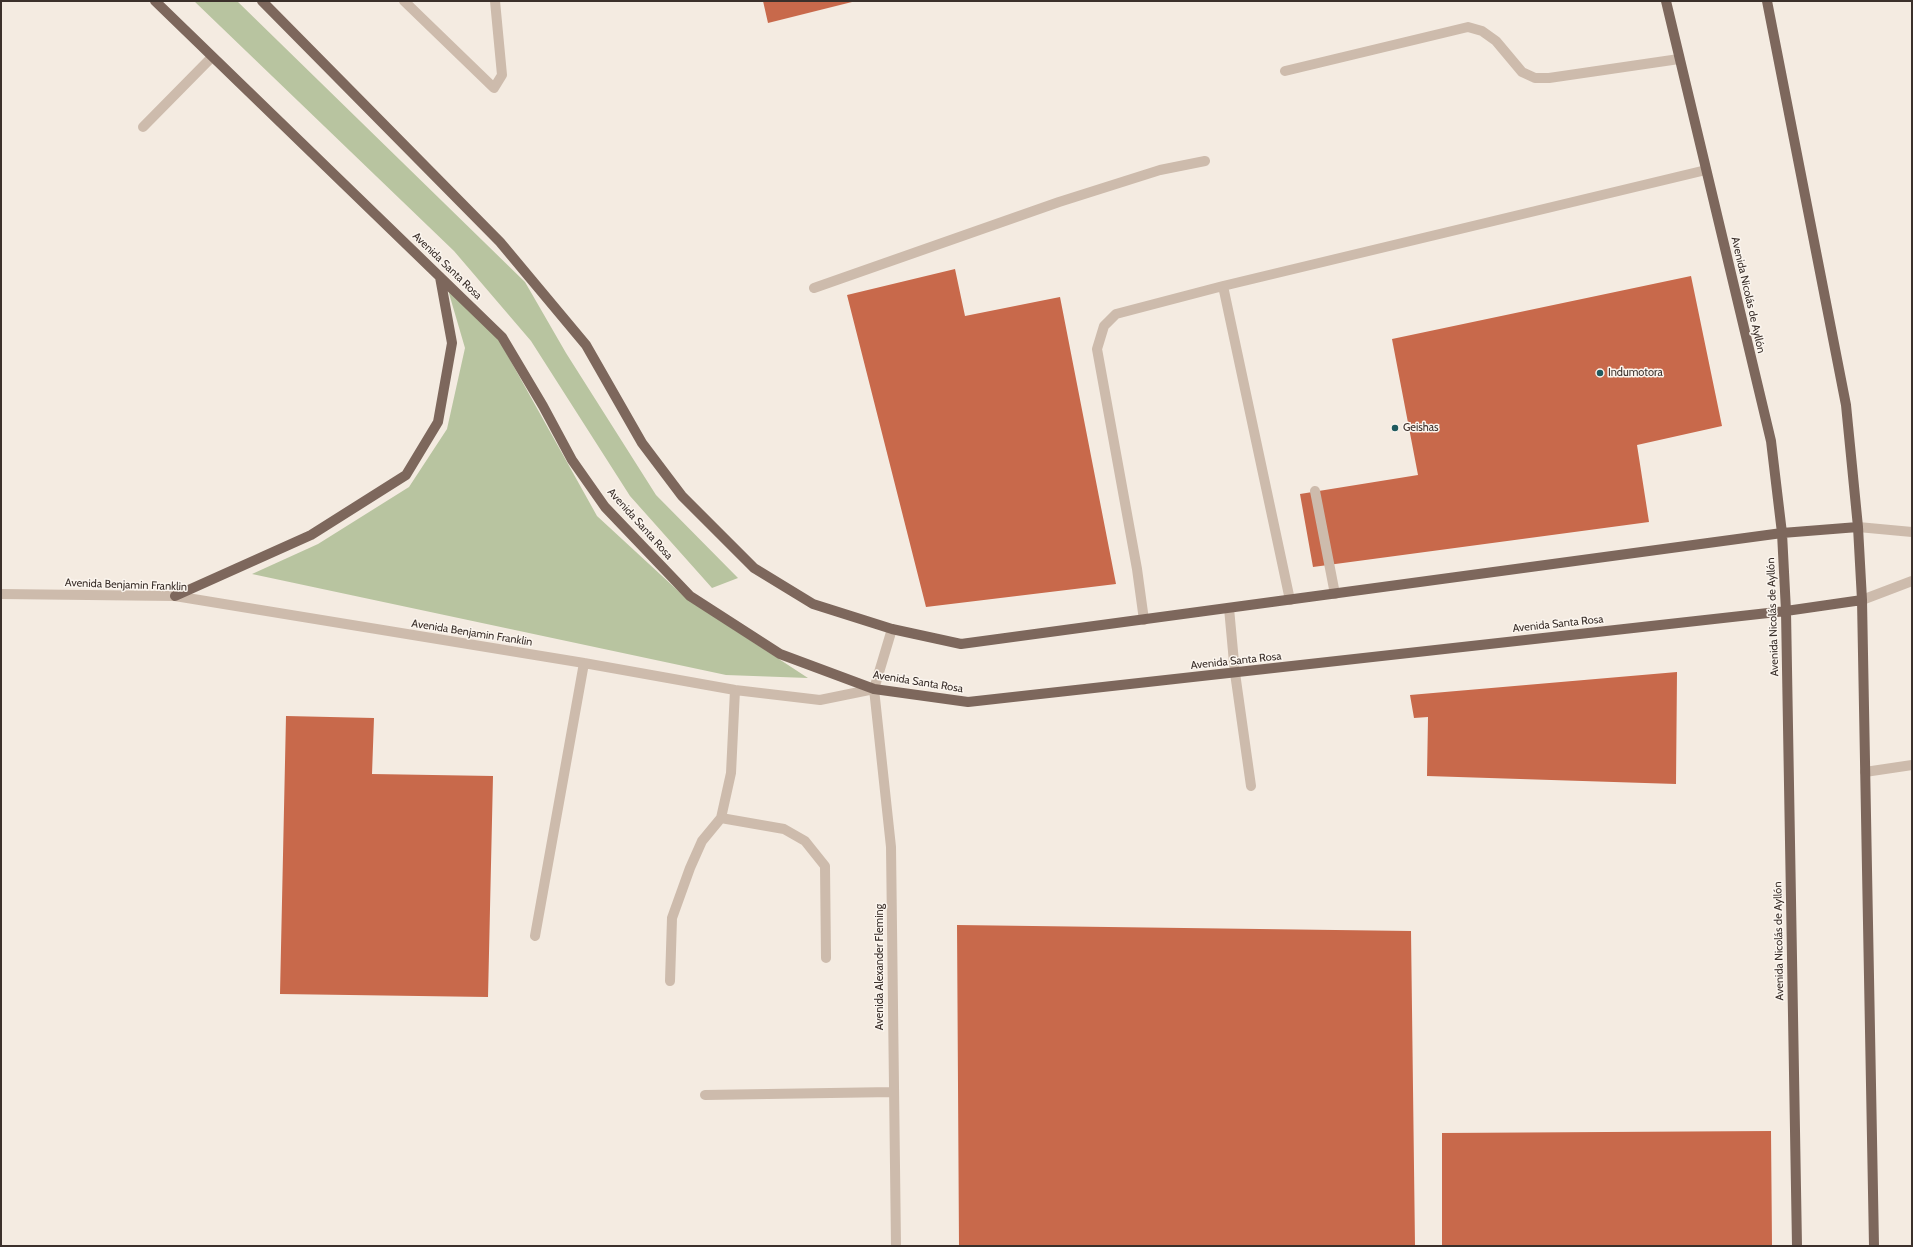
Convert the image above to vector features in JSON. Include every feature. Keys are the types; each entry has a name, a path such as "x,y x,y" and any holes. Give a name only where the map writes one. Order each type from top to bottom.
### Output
{"main road":[{"name":"Avenida Santa Rosa","path":"155,1 502,337 543,406 572,460 605,507 690,596 780,654 874,689 968,702 1786,611 1862,600"},
{"path":"262,1 500,242 586,345 642,443 682,496 754,568 813,604 892,629 961,644 1782,533 1858,527"},
{"name":"Avenida Nicolás de Ayllón","path":"1666,1 1771,441 1782,533 1786,611 1797,1246"},
{"path":"1767,1 1846,405 1858,527 1862,600 1874,1246"},
{"path":"175,596 312,535 406,475 438,422 452,343 440,277"}],"street":[{"path":"404,1 494,88 502,75 495,1"},
{"path":"1285,71 1468,27 1482,30 1496,41 1522,72 1534,78 1549,78 1679,58"},
{"path":"143,127 212,57"},
{"path":"814,288 1059,202 1160,170 1205,161"},
{"path":"1144,620 1137,569 1097,350 1104,326 1116,314 1223,286 1706,170"},
{"path":"1223,286 1290,600"},
{"path":"1315,491 1335,594"},
{"path":"1858,527 1912,532"},
{"name":"Avenida Santa Rosa","path":"1862,600 1912,581"},
{"name":"Avenida Benjamin Franklin","path":"1,594 175,596 584,663 735,690 820,700 874,689"},
{"path":"1230,608 1235,673 1251,786"},
{"path":"874,689 892,629"},
{"path":"535,936 584,663"},
{"name":"Avenida Alexander Fleming","path":"874,689 891,847 896,1246"},
{"path":"670,981 672,918 690,868 702,841 720,818 731,772 735,690"},
{"path":"1865,772 1912,765"},
{"path":"720,818 784,829 805,841 824,866 826,958"},
{"path":"705,1095 893,1092"}],"green space":[{"path":"194,1 237,1 525,282 566,353 656,495 738,578 712,588 630,496 531,341 454,251"},
{"path":"448,290 499,340 597,516 687,599 808,678 726,675 252,574 318,544 409,487 447,429 465,348"}],"building":[{"path":"763,1 852,1 852,2 768,23"},
{"path":"955,269 965,316 1060,297 1116,584 926,607 847,295"},
{"path":"1691,276 1722,426 1637,445 1649,522 1313,567 1300,494 1418,475 1392,339"},
{"path":"1677,672 1676,784 1427,776 1428,717 1414,718 1410,695"},
{"path":"286,716 374,718 372,774 493,776 488,997 280,994"},
{"path":"957,925 1411,931 1415,1246 959,1246"},
{"path":"1771,1131 1772,1246 1442,1246 1442,1133"}],"place":[{"name":"Indumotora","path":"1600,373"},
{"name":"Geishas","path":"1395,428"}]}
